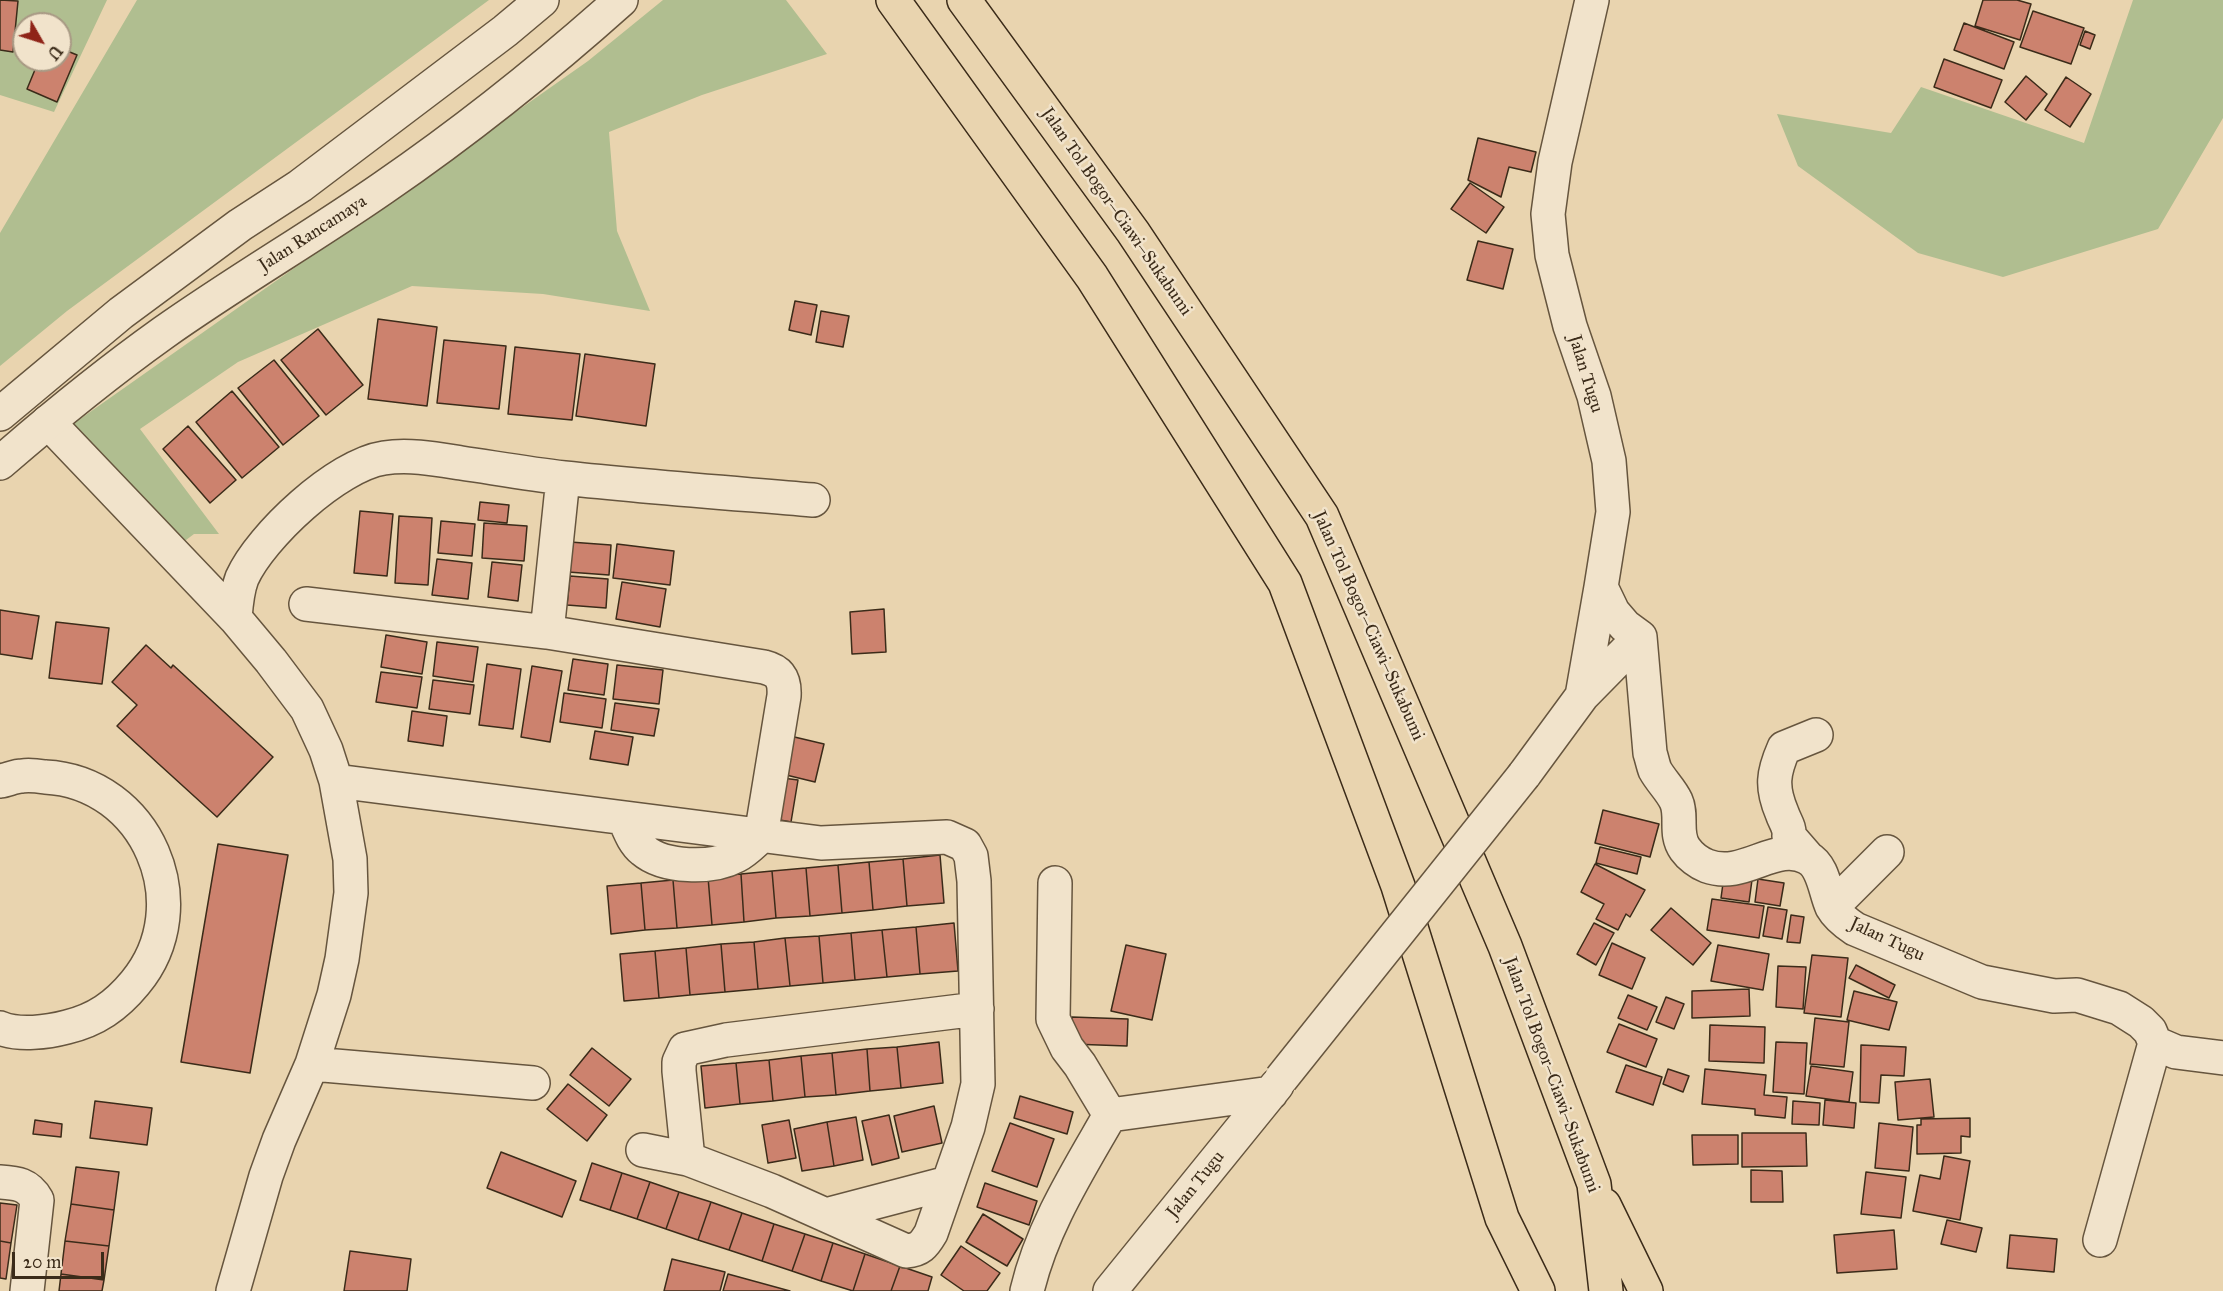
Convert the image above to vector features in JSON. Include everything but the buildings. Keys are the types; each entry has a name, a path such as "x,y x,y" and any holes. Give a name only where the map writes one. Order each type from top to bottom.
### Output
{"highway":[{"path":"893,0 1092,277 1285,583 1398,886 1502,1218 1516,1291"},
{"name":"Jalan Tol Bogor–Ciawi–Sukabumi","path":"966,2 1133,232 1322,516 1505,946 1594,1184 1606,1291"},
{"path":"1594,1184 1646,1291"},
{"path":"1502,1218 1538,1291"}],"street":[{"path":"0,414 130,306 240,225 300,186 542,0"},
{"name":"Jalan Rancamaya","path":"0,462 164,333 366,200 429,155 535,73 621,0"},
{"name":"Jalan Tugu","path":"1582,696 1613,512 1609,461 1594,396 1570,326 1552,255 1548,214 1555,162 1592,0"},
{"path":"48,422 235,618 271,660 307,709 326,750 336,782 350,859 351,893 342,959 334,994 312,1064 266,1176 233,1291"},
{"path":"235,618 237,594 242,579 259,549 298,509 345,473 368,462 384,458 431,458 563,478 813,500"},
{"path":"547,632 563,478"},
{"path":"1601,587 1613,612 1625,626 1640,637 1650,753 1655,770 1676,801 1679,836 1685,849 1702,864 1725,870 1786,852 1809,859"},
{"path":"306,604 547,632 774,669 781,676 784,684 784,696 761,836"},
{"name":"Jalan Tugu","path":"1110,1291 1524,774 1582,696 1640,637"},
{"name":"Jalan Tugu","path":"1816,735 1784,748 1776,766 1773,786 1790,829 1789,836 1820,873 1832,907 1841,918 1855,929 1982,982 2054,996 2077,995 2119,1008 2141,1022 2150,1031 2155,1043"},
{"path":"0,782 22,776 63,778 101,792 132,818 154,852 164,892 161,932 146,970 119,1002 85,1023 45,1033 0,1028"},
{"path":"336,782 821,843 842,844 947,837 965,845 970,856 974,881 978,1084 968,1127 932,1233 925,1244 916,1250 906,1251 772,1191 688,1159 644,1150"},
{"path":"1832,907 1887,852"},
{"path":"1055,883 1053,1019 1067,1048 1110,1114"},
{"path":"688,1159 679,1071 679,1062 685,1049 726,1040 977,1009"},
{"path":"2100,1240 2155,1043 2176,1052 2223,1058"},
{"path":"312,1064 533,1083"},
{"path":"1110,1114 1276,1086"},
{"path":"1027,1291 1031,1273 1056,1211 1110,1114"},
{"path":"0,1182 25,1186 36,1200 27,1291"},
{"path":"826,1215 948,1183"}],"green space":[{"path":"7,0 107,0 54,112 0,95 0,24"},
{"path":"137,0 489,0 67,311 0,366 0,233"},
{"path":"663,0 786,0 827,54 702,95 609,132 617,231 650,311 543,294 412,286 238,362 140,429 219,534 194,534 178,546 73,424 588,61"},
{"path":"2133,0 2223,0 2223,118 2158,229 2003,277 1918,253 1798,166 1777,114 1891,133 1921,87 2084,143"}]}
